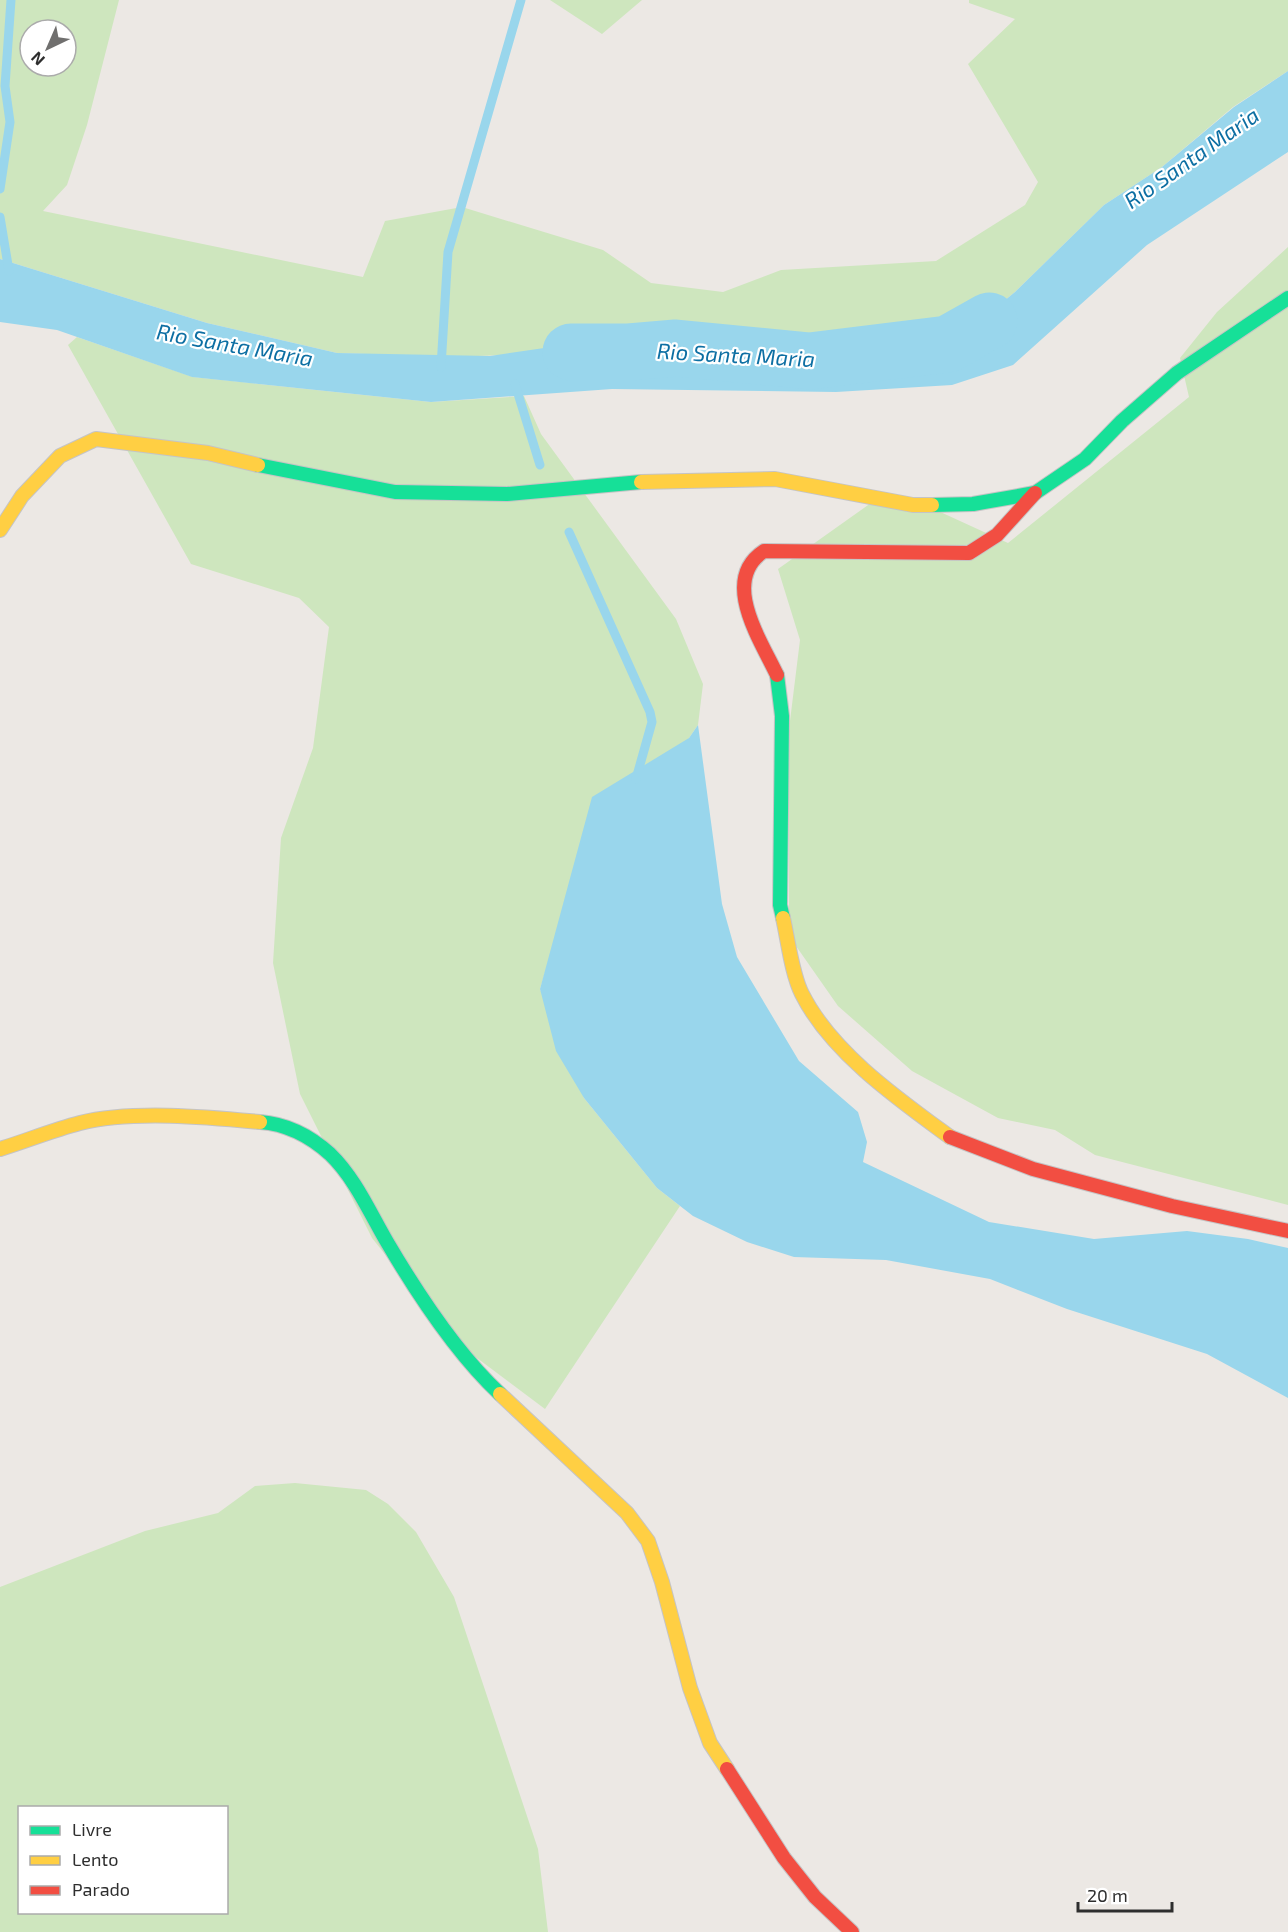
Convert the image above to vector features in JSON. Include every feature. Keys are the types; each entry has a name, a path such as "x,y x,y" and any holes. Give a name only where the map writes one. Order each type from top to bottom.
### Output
{"street":[{"path":"1288,298 1177,373 1122,421 1085,459 1035,493 982,548 969,553 764,551 752,559 746,571 743,588 748,612 779,680 782,716 780,905 801,993 827,1032 891,1094 954,1140 1033,1169 1172,1206 1288,1232"},
{"path":"0,530 22,496 60,456 96,439 144,442 208,453 288,472 395,492 507,494 619,483 742,479 785,481 913,505 973,504 1035,493"},
{"path":"0,1149 81,1123 119,1118 209,1117 274,1123 306,1135 331,1155 353,1182 389,1245 451,1337 496,1390 627,1513 648,1541 662,1582 690,1688 710,1743 784,1857 814,1896 852,1932"}],"green space":[{"path":"0,0 119,0 87,125 67,185 43,211 363,277 385,221 462,207 603,250 651,283 723,292 781,270 936,261 1025,205 1038,182 968,64 1015,19 969,3 969,0 1288,0 1288,71 1233,107 1162,167 1104,205 1015,292 971,328 946,342 873,357 829,361 693,347 453,357 337,353 207,323 0,259"},
{"path":"550,0 642,0 602,34"},
{"path":"1288,247 1288,1205 1095,1155 1055,1130 998,1118 912,1071 838,1006 789,936 789,729 800,640 778,569 878,498 936,510 1008,543 1189,397 1180,358 1217,312"},
{"path":"77,337 193,377 431,402 524,396 541,434 676,619 703,684 698,725 559,926 540,989 584,1098 657,1188 680,1206 545,1409 453,1340 372,1238 300,1094 273,963 281,838 313,748 329,627 299,598 191,564 68,345"},
{"path":"295,1483 366,1490 388,1504 416,1532 454,1597 538,1849 548,1932 0,1932 0,1587 145,1531 218,1513 255,1486"}],"water":[{"path":"1288,71 1288,152 1147,245 1013,365 952,385 836,392 612,389 431,402 192,377 57,330 0,322 0,259 207,323 337,353 490,356 558,346 651,349 693,347 829,361 873,357 946,342 971,328 1015,292 1104,205 1162,167 1234,107"},
{"path":"698,725 722,904 737,957 799,1061 858,1112 867,1142 863,1162 989,1222 1094,1239 1187,1231 1248,1239 1288,1248 1288,1398 1207,1354 1067,1309 990,1279 886,1260 794,1257 747,1242 693,1216 657,1188 584,1098 556,1051 540,989 592,797 689,738"}],"waterway":[{"path":"0,189 10,122 5,86 11,0"},
{"path":"441,367 448,252 521,0"},
{"path":"0,217 9,271"},
{"name":"Rio Santa Maria","path":"571,352 629,352 676,348 810,361 948,344 989,321"},
{"path":"515,384 540,465"},
{"path":"569,532 650,712 652,722 636,779"}],"traffic: fast":[{"path":"932,505 973,504 1035,493 1085,459 1122,421 1177,373 1288,298"},
{"path":"258,465 395,492 507,494 641,482"},
{"path":"777,675 782,716 780,905 783,918"},
{"path":"260,1122 280,1125 306,1136 339,1163 355,1185 425,1302 468,1361 500,1394"}],"traffic: slow":[{"path":"0,530 22,496 60,456 96,439 208,453 258,465"},
{"path":"641,482 775,479 913,505 932,505"},
{"path":"783,918 802,994 830,1035 867,1073 950,1137"},
{"path":"0,1149 60,1129 100,1119 170,1116 260,1122"},
{"path":"500,1394 627,1513 648,1541 662,1582 690,1688 710,1743 727,1769"}],"traffic: jam":[{"path":"777,675 754,628 744,593 745,578 751,563 764,551 969,553 997,535 1035,493"},
{"path":"950,1137 1033,1169 1172,1206 1288,1231"},
{"path":"727,1769 784,1858 815,1897 852,1932"}]}
